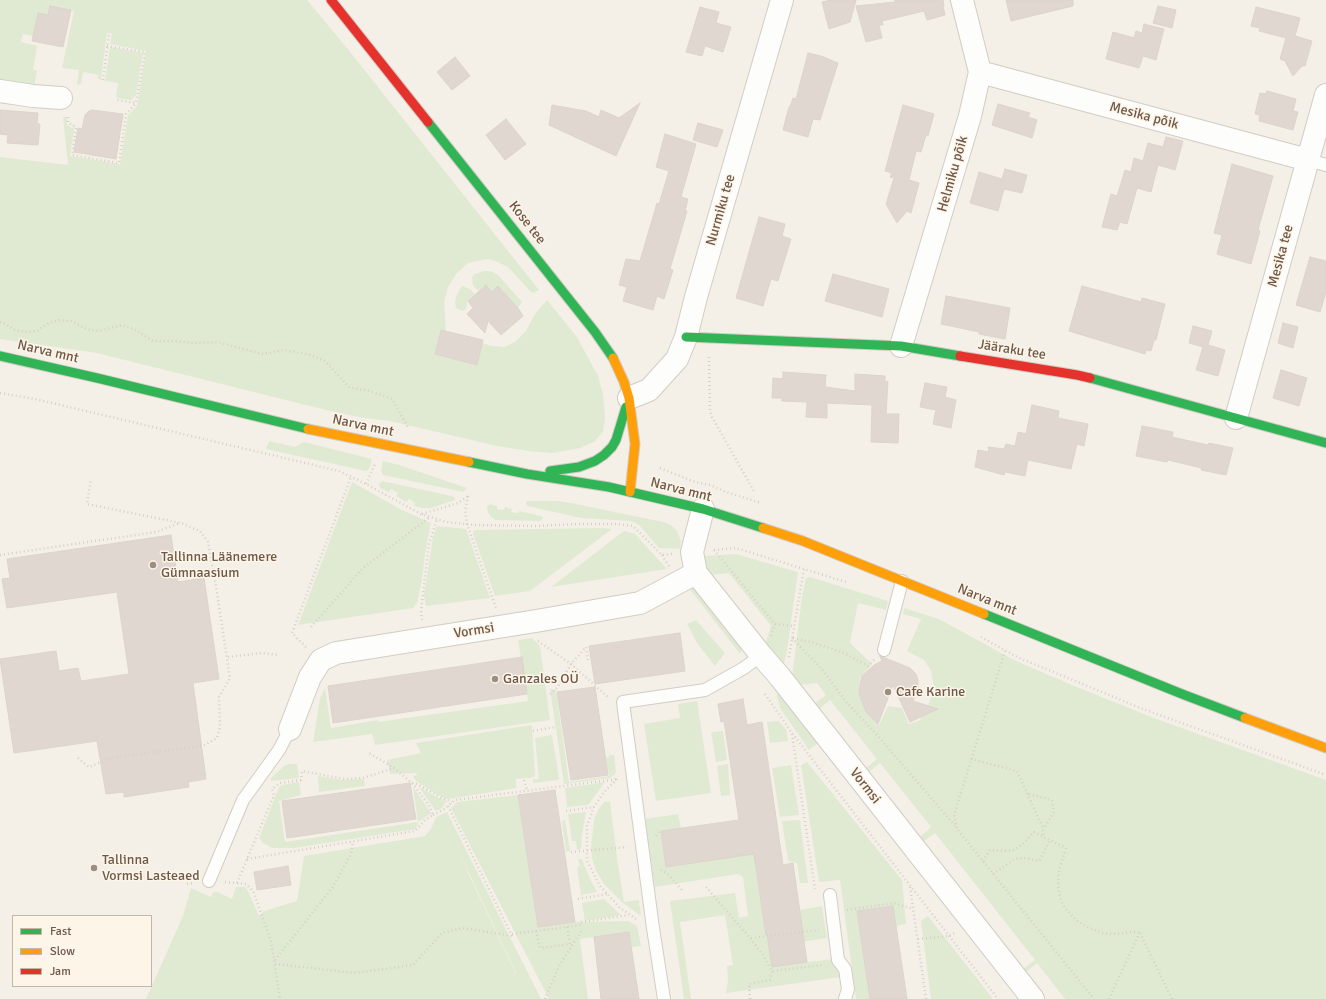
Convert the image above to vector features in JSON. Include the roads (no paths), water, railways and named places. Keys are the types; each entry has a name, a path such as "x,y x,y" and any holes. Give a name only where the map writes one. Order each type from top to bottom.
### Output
{"main road":[{"name":"Kose tee","path":"331,0 595,332 611,355 619,370 629,398 635,444 630,492"},
{"name":"Jääraku tee","path":"686,337 901,346 1077,375 1326,443"},
{"name":"Narva mnt","path":"0,356 97,378 292,426 527,474 630,492 703,509 803,541 1182,694 1326,748"},
{"path":"527,474 579,467 600,458 608,451 616,440 629,398"}],"street":[{"name":"Nurmiku tee","path":"629,398 649,390 677,359 686,337 696,297 782,0"},
{"name":"Helmiku põik","path":"901,346 970,116 980,72 962,0"},
{"name":"Mesika põik","path":"980,72 1317,162"},
{"path":"0,91 26,95 65,107"},
{"name":"Mesika tee","path":"1236,418 1317,162 1326,95"},
{"path":"689,569 703,509"},
{"name":"Vormsi","path":"290,729 310,677 321,660 336,653 640,603 689,569 780,677 1033,999"}],"lane":[{"path":"884,650 902,581"},
{"path":"664,999 623,702 705,690 744,668 761,655"},
{"path":"209,881 243,800 278,750 290,729"},
{"path":"830,895 838,960 845,969 848,990 846,999"}],"place":[{"name":"Tallinna Läänemere Gümnaasium","path":"153,565"},
{"name":"Ganzales OÜ","path":"495,679"},
{"name":"Cafe Karine","path":"888,692"},
{"name":"Tallinna Vormsi Lasteaed","path":"94,868"}]}
